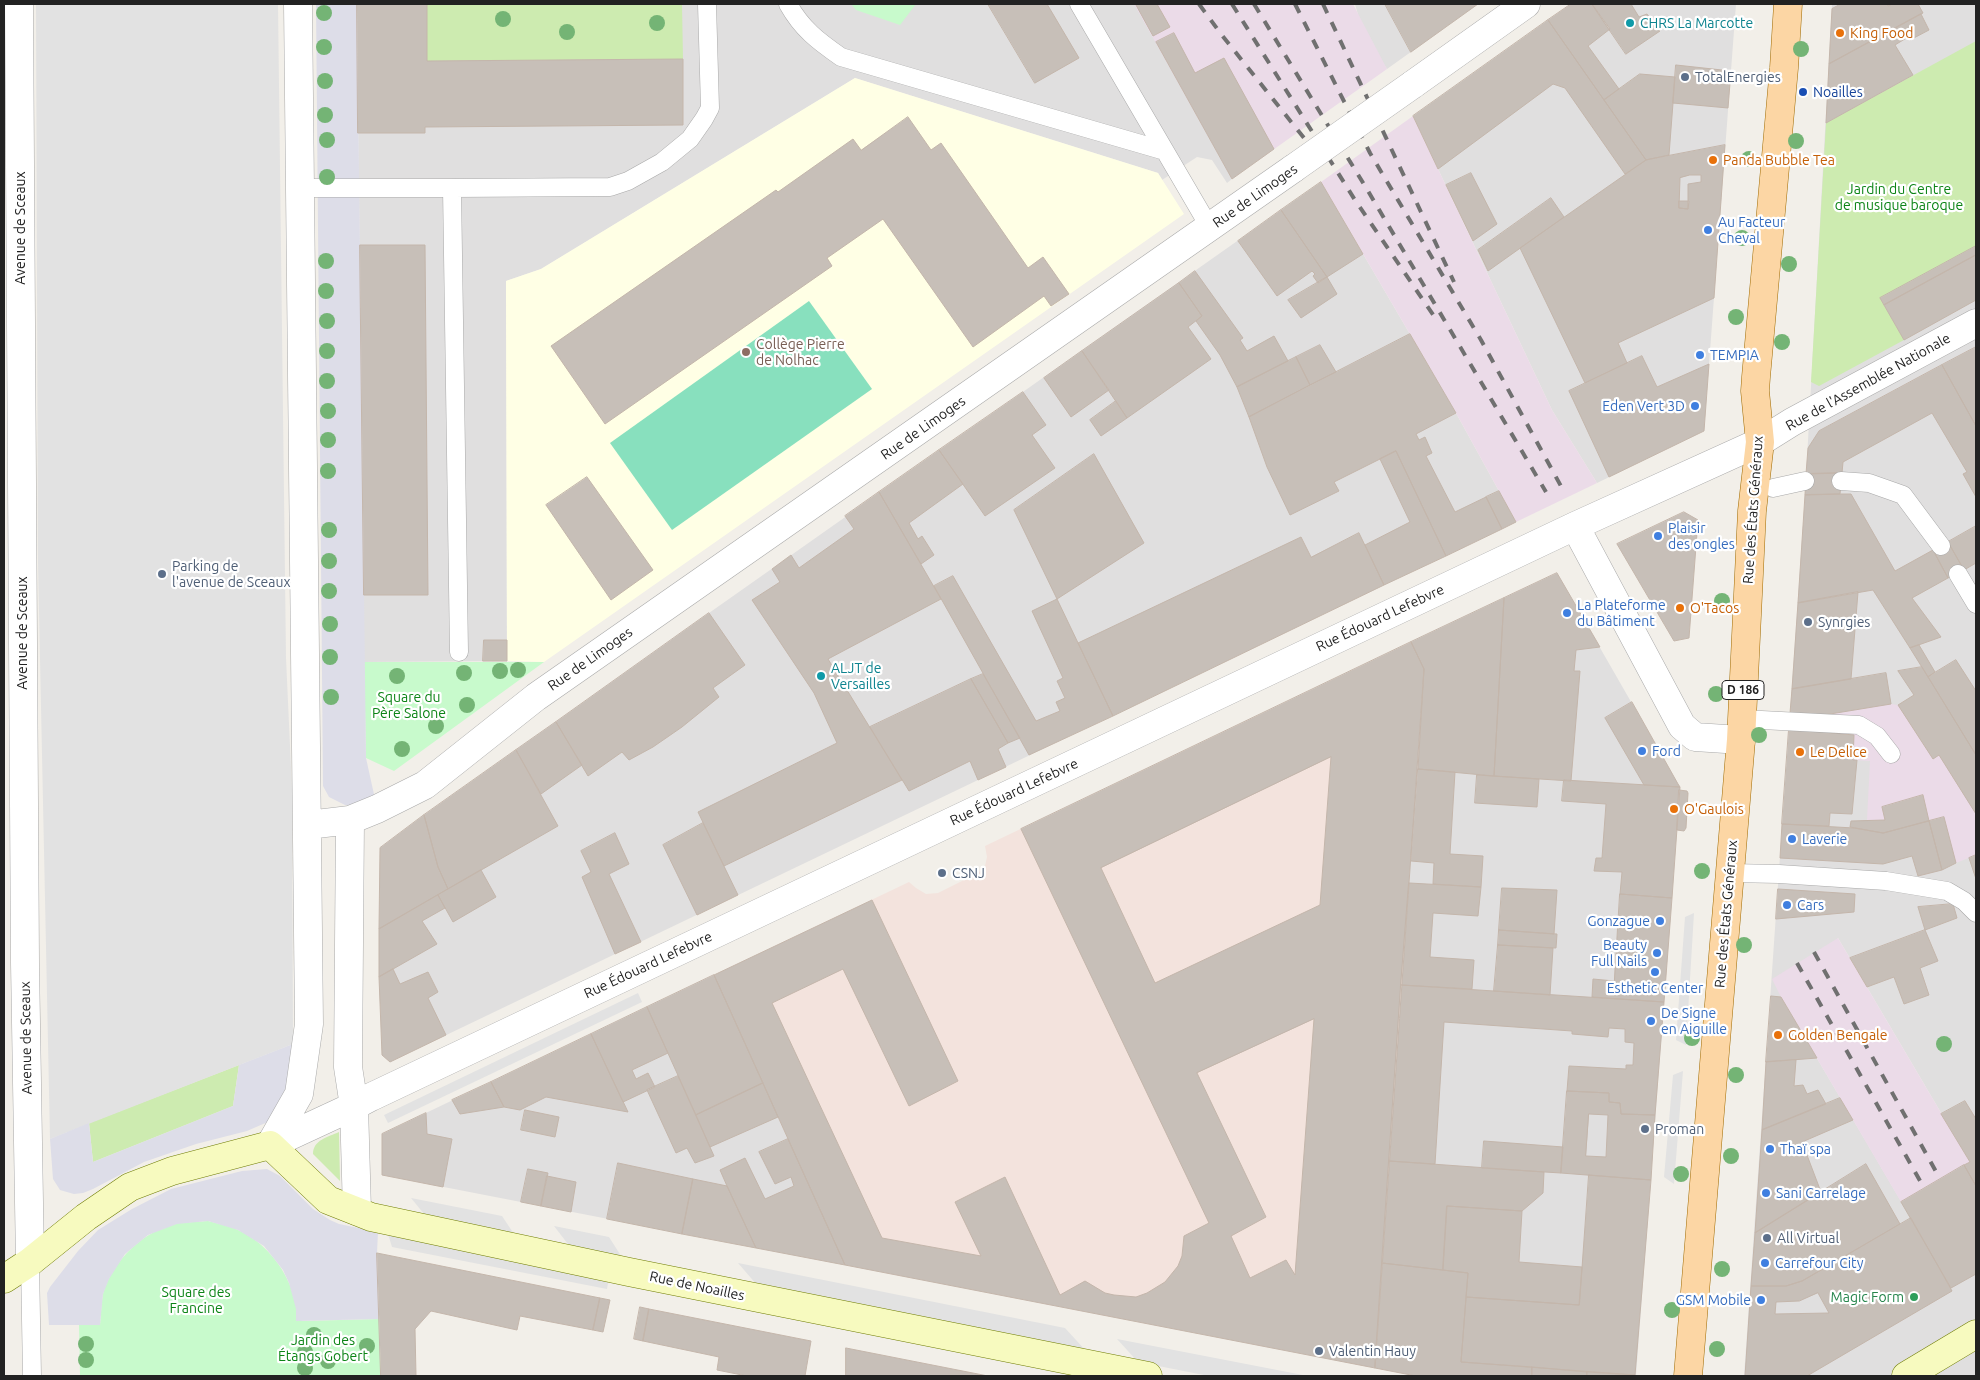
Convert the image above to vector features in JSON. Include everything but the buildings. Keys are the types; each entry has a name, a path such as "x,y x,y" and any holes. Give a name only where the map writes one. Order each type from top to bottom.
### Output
{"main road":[{"name":"Rue des États Généraux","path":"1688,1376 1741,730 1752,511 1760,442 1755,391 1788,4"}],"street":[{"name":"Avenue de Sceaux","path":"19,4 25,963 30,1262"},
{"path":"4,1279 30,1262 86,1217 130,1187 172,1171 270,1145 300,1094 309,1024 298,4"},
{"name":"Rue de Limoges","path":"308,825 350,820 425,785 536,697 1210,228 1526,4"},
{"name":"Rue de l'Assemblée Nationale","path":"1760,442 1792,422 1976,323"},
{"name":"Rue Édouard Lefebvre","path":"270,1145 1575,526 1760,442"},
{"path":"1575,526 1682,726 1695,737 1741,730"},
{"path":"350,820 348,1067 354,1106 357,1211"},
{"name":"Rue de Noailles","path":"270,1145 328,1200 371,1217 638,1274 1148,1376"},
{"path":"1906,1376 1976,1334"}],"lane":[{"path":"299,188 610,187 628,181 662,162 690,139 710,108 707,4"},
{"path":"788,4 795,16 815,39 842,56 1165,151"},
{"path":"1079,4 1210,228"},
{"path":"452,188 459,652"},
{"path":"1773,488 1805,481"},
{"path":"1841,481 1869,483 1903,495 1941,546"},
{"path":"1958,574 1976,604"},
{"path":"1741,730 1859,724 1877,736 1891,754"},
{"path":"1730,873 1779,874 1886,881 1938,889 1947,891 1964,901 1976,913"},
{"path":"30,1262 32,1376"}],"shaded area":[{"name":"Parking de l'avenue de Sceaux","path":"36,4 278,4 286,658 292,790 293,1044 50,1139 38,562"},
{"path":"316,4 357,4 366,758 375,799 362,806 345,805 329,797 323,786"},
{"path":"357,4 1135,4 1232,179 1227,183 1212,160 1197,157 1162,180 1158,173 855,78 541,269 506,281 507,661 364,662"},
{"path":"1134,4 1353,4 1387,69 1232,179"},
{"path":"1355,4 1478,4 1387,69 1363,33"},
{"path":"1571,4 1736,4 1704,431 1597,483 1552,410 1413,116"},
{"path":"1832,4 1976,4 1976,1376 1744,1376 1805,495","holes":["1838,938 1970,1162 1901,1201 1781,997"]},
{"name":"Collège Pierre de Nolhac","path":"855,78 1158,173 1184,214 544,662 507,661 506,281 541,269"},
{"path":"1413,116 1552,410 1597,483 1516,522 1456,413 1321,182"},
{"path":"1321,182 1456,413 1516,522 390,1062 382,1055 380,848 709,613"},
{"path":"1557,573 1680,790 1687,791 1688,793 1686,828 1684,831 1677,830 1636,1376 1416,1376 1375,1368 1424,669 1411,642"},
{"path":"1411,642 1424,669 1375,1368 845,1265 714,975 909,882 926,894 938,893 978,873 985,866 987,857 985,846"},
{"path":"1891,704 1898,705 1933,759 1939,755 1976,814 1976,855 1956,863 1944,817 1929,821 1923,795 1882,807 1885,820 1867,820 1870,761 1853,760 1854,735 1789,729 1824,715"},
{"path":"1694,913 1686,1045 1676,1040 1685,917"},
{"path":"1838,938 1970,1162 1901,1202 1772,979"},
{"path":"714,975 845,1265 382,1175 382,1134"},
{"path":"638,993 642,1002 388,1123 384,1115"},
{"path":"293,1044 288,1091 270,1121 247,1131 196,1144 144,1162 83,1193 74,1194 60,1190 53,1179 50,1139 89,1123 93,1162 233,1106 239,1065"},
{"path":"1683,1071 1674,1184 1664,1177 1673,1075"},
{"path":"267,1169 280,1176 313,1209 330,1220 339,1224 378,1232 379,1319 296,1321 296,1309 289,1283 283,1270 264,1246 238,1230 208,1221 177,1224 148,1235 125,1254 109,1279 103,1294 100,1325 49,1325 47,1293 50,1287 78,1251 98,1230 132,1209 171,1189 242,1171"},
{"path":"411,1198 502,1216 516,1237 429,1220"},
{"path":"554,1226 609,1237 623,1259 571,1248"},
{"path":"388,1234 609,1277 607,1289 392,1247"},
{"path":"738,1263 1065,1328 1087,1352 757,1285"},
{"path":"1117,1339 1304,1376 1209,1376 1138,1362"}],"green space":[{"path":"427,4 682,4 683,59 427,61"},
{"path":"851,4 916,4 900,25 856,10"},
{"name":"Jardin du Centre de musique baroque","path":"1976,41 1976,246 1880,298 1904,340 1819,386 1811,382 1826,123"},
{"path":"809,301 872,389 672,530 610,443"},
{"name":"Square du Père Salone","path":"364,662 544,662 394,771 366,758"},
{"path":"239,1065 233,1106 93,1162 89,1123"},
{"path":"339,1132 340,1181 313,1154 318,1142"},
{"name":"Square des Francine","path":"208,1221 231,1227 246,1234 268,1251 288,1281 302,1321 379,1319 381,1376 80,1376 79,1325 100,1325 101,1306 107,1282 122,1259 131,1249 153,1232 178,1223"}],"railway":[{"path":"1199,4 1324,163"},
{"path":"1232,4 1355,200 1434,316"},
{"path":"1254,4 1368,191 1546,492"},
{"path":"1295,4 1370,153 1481,340 1562,488"},
{"path":"1323,4 1454,282"},
{"path":"1814,952 1939,1177"},
{"path":"1797,963 1923,1186"}],"place":[{"name":"CHRS La Marcotte","path":"1630,23"},
{"name":"King Food","path":"1840,33"},
{"name":"TotalEnergies","path":"1685,77"},
{"name":"Noailles","path":"1803,92"},
{"name":"Panda Bubble Tea","path":"1713,160"},
{"name":"Au Facteur Cheval","path":"1708,230"},
{"name":"Collège Pierre de Nolhac","path":"746,352"},
{"name":"TEMPIA","path":"1700,355"},
{"name":"Eden Vert 3D","path":"1695,406"},
{"name":"Plaisir des ongles","path":"1658,536"},
{"name":"Parking de l'avenue de Sceaux","path":"162,574"},
{"name":"O'Tacos","path":"1680,608"},
{"name":"La Plateforme du Bâtiment","path":"1567,613"},
{"name":"Synrgies","path":"1808,622"},
{"name":"ALJT de Versailles","path":"821,676"},
{"name":"Ford","path":"1642,751"},
{"name":"Le Delice","path":"1800,752"},
{"name":"O'Gaulois","path":"1674,809"},
{"name":"Laverie","path":"1792,839"},
{"name":"CSNJ","path":"942,873"},
{"name":"Cars","path":"1787,905"},
{"name":"Gonzague","path":"1660,921"},
{"name":"Beauty Full Nails","path":"1657,953"},
{"name":"Esthetic Center","path":"1655,972"},
{"name":"De Signe en Aiguille","path":"1651,1021"},
{"name":"Golden Bengale","path":"1778,1035"},
{"name":"Proman","path":"1645,1129"},
{"name":"Thaï spa","path":"1770,1149"},
{"name":"Sani Carrelage","path":"1766,1193"},
{"name":"All Virtual","path":"1767,1238"},
{"name":"Carrefour City","path":"1765,1263"},
{"name":"Magic Form","path":"1914,1297"},
{"name":"GSM Mobile","path":"1761,1300"},
{"name":"Valentin Hauy","path":"1319,1351"}],"park label":[{"name":"Jardin des Étangs Gobert","path":"323,1348"}]}
